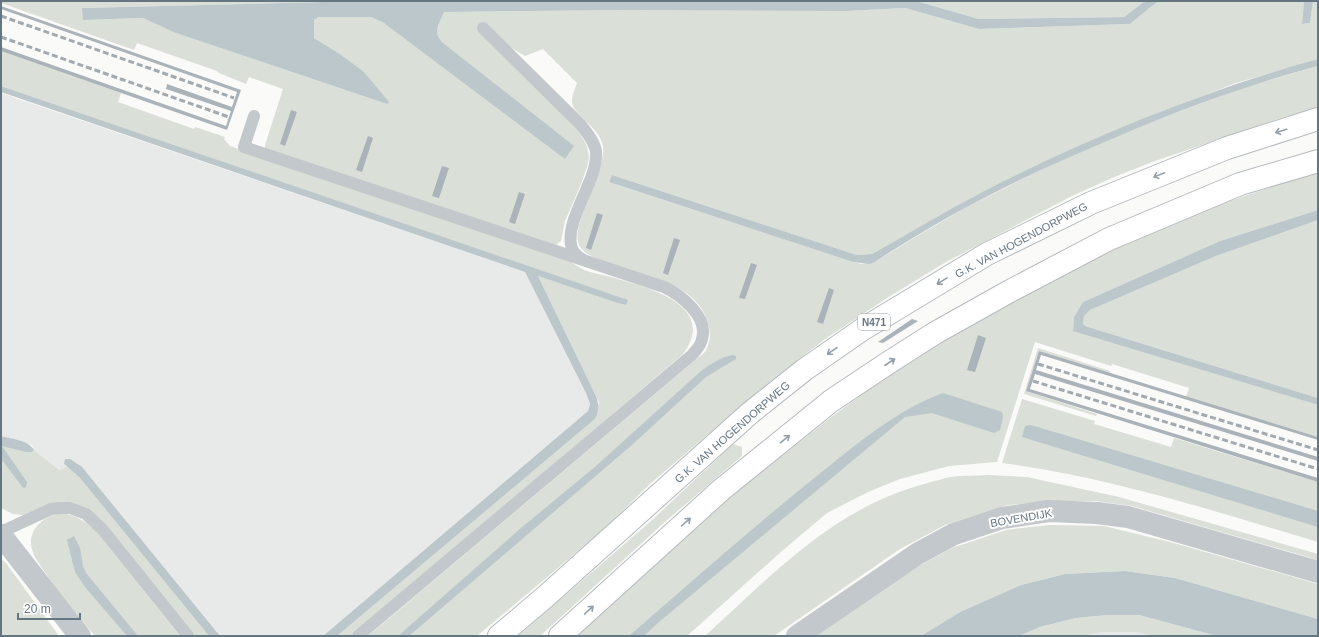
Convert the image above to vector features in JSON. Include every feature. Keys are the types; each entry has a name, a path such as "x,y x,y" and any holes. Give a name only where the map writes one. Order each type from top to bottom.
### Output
{"main road":[{"name":"G.K. VAN HOGENDORPWEG","path":"499,636 551,592 750,413 804,370 863,329 987,254 1091,203 1227,148 1318,119"},
{"path":"560,636 721,490 831,401 888,363 1003,295 1109,239 1240,184 1318,161"}],"street":[{"name":"BOVENDIJK","path":"796,636 918,554 954,534 1002,518 1049,511 1096,513 1128,517 1318,572"},
{"path":"1,533 70,627 80,636"}],"lane":[{"path":"483,28 581,125 593,143 596,152 594,167 571,231 571,246 577,256 588,263"},
{"path":"254,116 244,146 588,263 664,287 684,299 693,308 704,334 699,347 692,355 358,636"},
{"path":"1,533 55,508 70,508 86,514 97,524 115,545 188,636"}],"shaded area":[{"path":"1,1 365,1 83,8 83,20 143,18 173,32 387,104 363,71 340,54 314,38 314,20 318,16 371,17 384,23 443,43 437,32 444,12 620,10 847,11 905,8 979,29 1130,24 1157,2 1304,1 1302,24 1310,23 1313,1 1318,1 1318,59 1236,83 1155,114 967,201 872,254 857,255 612,175 609,182 862,264 875,262 969,206 1067,157 1157,120 1239,89 1318,66 1318,108 1281,118 1155,161 1119,175 1074,195 946,262 887,298 825,339 773,379 651,483 604,529 477,636 368,636 705,352 710,334 708,323 704,312 690,295 671,284 593,257 583,251 579,245 579,225 601,163 603,145 595,130 577,113 573,107 572,99 577,83 543,49 525,56 505,44 577,129 587,146 589,158 587,167 565,221 561,241 556,245 265,149 283,89 249,77 246,84 217,71 137,43 134,50 1,3"},
{"path":"365,1 916,1 979,19 1124,17 1145,1 1188,1 1157,2 1130,24 979,29 905,8 847,11 620,10 444,12 437,32 443,43 574,146 565,159 384,23 371,17 318,17 314,20 314,38 340,54 363,71 389,102 387,104 173,32 143,18 83,20 82,8"},
{"path":"916,1 1145,1 1124,17 979,19"},
{"path":"1304,1 1313,1 1310,23 1302,24"},
{"path":"1,51 121,93 118,102 194,129 195,127 225,137 224,139 230,146 571,262 587,271 626,281 659,293 674,301 686,311 692,323 692,338 682,355 351,636 337,636 595,419 599,402 538,276 617,303 626,305 627,300 1,86"},
{"path":"1318,59 1318,66 1242,89 1193,106 1056,163 963,209 904,243 875,262 869,264 853,262 609,182 612,175 857,255 872,254 986,190 1079,146 1197,98"},
{"path":"1,86 628,300 626,305 617,303 538,276 596,396 598,407 595,419 337,636 323,636 588,411 590,404 586,393 525,272 1,92"},
{"path":"1,93 525,272 586,393 590,404 588,411 323,636 220,636 82,467 64,464 67,467 61,470 34,450 32,445 1,436"},
{"path":"1318,171 1318,210 1220,241 1083,302 1074,317 1073,330 1318,405 1318,437 1186,397 1189,388 1112,364 1111,366 1035,342 997,462 949,466 900,479 868,492 827,513 687,636 575,636 726,500 830,418 898,368 982,317 1069,270 1155,230 1224,203"},
{"path":"1318,210 1318,220 1216,256 1090,310 1084,316 1083,324 1085,326 1318,398 1318,405 1073,331 1074,317 1083,302 1220,241"},
{"path":"1318,220 1318,398 1085,326 1083,324 1084,316 1090,310 1216,256"},
{"path":"1038,348 1110,371 1109,374 1039,351 1026,391 1097,414 1096,416 1024,394"},
{"path":"733,355 736,356 736,359 706,377 633,444 409,636 398,636 521,528 596,466 701,371 720,359"},
{"path":"943,393 1002,412 1003,417 1000,430 994,433 932,413 905,417 644,636 629,636 722,555 831,464 893,418 926,400"},
{"path":"1022,399 1095,421 1094,424 1171,447 1174,438 1318,482 1318,542 1201,507 1122,486 1042,469 1002,463"},
{"path":"1031,425 1318,511 1318,527 1022,437 1025,426"},
{"path":"1,436 24,442 34,450 32,452 26,452 2,446 27,482 26,487 23,488 1,459"},
{"path":"733,444 742,447 742,456 667,520 540,636 518,636 650,522"},
{"path":"2,446 32,452 34,450 60,470 67,467 80,478 209,636 194,636 119,543 88,509 24,515 13,514 1,508 1,459 23,488"},
{"path":"65,459 70,459 82,467 220,636 209,636 80,478 64,464"},
{"path":"988,475 1027,477 1119,497 1318,554 1318,560 1132,506 1095,501 1058,501 1008,505 945,525 900,549 774,636 705,636 781,566 835,525 864,508 895,494 943,479 960,476"},
{"path":"61,513 72,515 98,533 180,636 95,636 54,586 34,556 31,545 33,532 42,521"},
{"path":"1049,525 1104,526 1174,543 1318,584 1318,619 1175,578 1125,571 1065,574 1021,585 960,612 921,636 812,636 902,575 952,548 1006,530"},
{"path":"74,536 80,548 83,566 86,573 138,636 127,636 85,587 75,572 67,540"},
{"path":"1,559 6,563 59,636 1,636"},
{"path":"1125,571 1175,578 1318,619 1318,636 1217,636 1139,615 1107,615 1076,618 1040,627 1019,636 921,636 960,612 1021,585 1065,574"},
{"path":"1107,615 1139,615 1217,636 1153,636 1136,632 1100,632 1085,636 1019,636 1040,627 1076,618"},
{"path":"1127,625 1167,636 1046,636"}],"building":[{"path":"1,6 241,90 227,130 1,51 1,47 226,126 231,111 166,89 167,84 232,107 237,92 1,9"},
{"path":"291,110 297,112 285,146 280,144"},
{"path":"368,136 373,138 362,172 356,170"},
{"path":"442,166 449,168 439,198 432,196"},
{"path":"519,192 525,194 515,224 509,222"},
{"path":"597,213 603,215 591,250 586,248"},
{"path":"674,238 680,240 668,275 663,273"},
{"path":"751,263 757,265 745,299 739,298"},
{"path":"829,288 834,290 823,324 817,322"},
{"path":"912,319 918,321 883,343 878,342"},
{"path":"978,335 986,338 975,372 967,370"},
{"path":"1039,351 1318,437 1318,440 1041,355 1036,370 1318,457 1318,461 1035,374 1030,389 1318,478 1318,482 1026,391"}],"railway":[{"path":"1,16 234,98"},
{"path":"1,37 229,117"},
{"path":"1038,364 1318,450"},
{"path":"1033,381 1318,469"}]}
